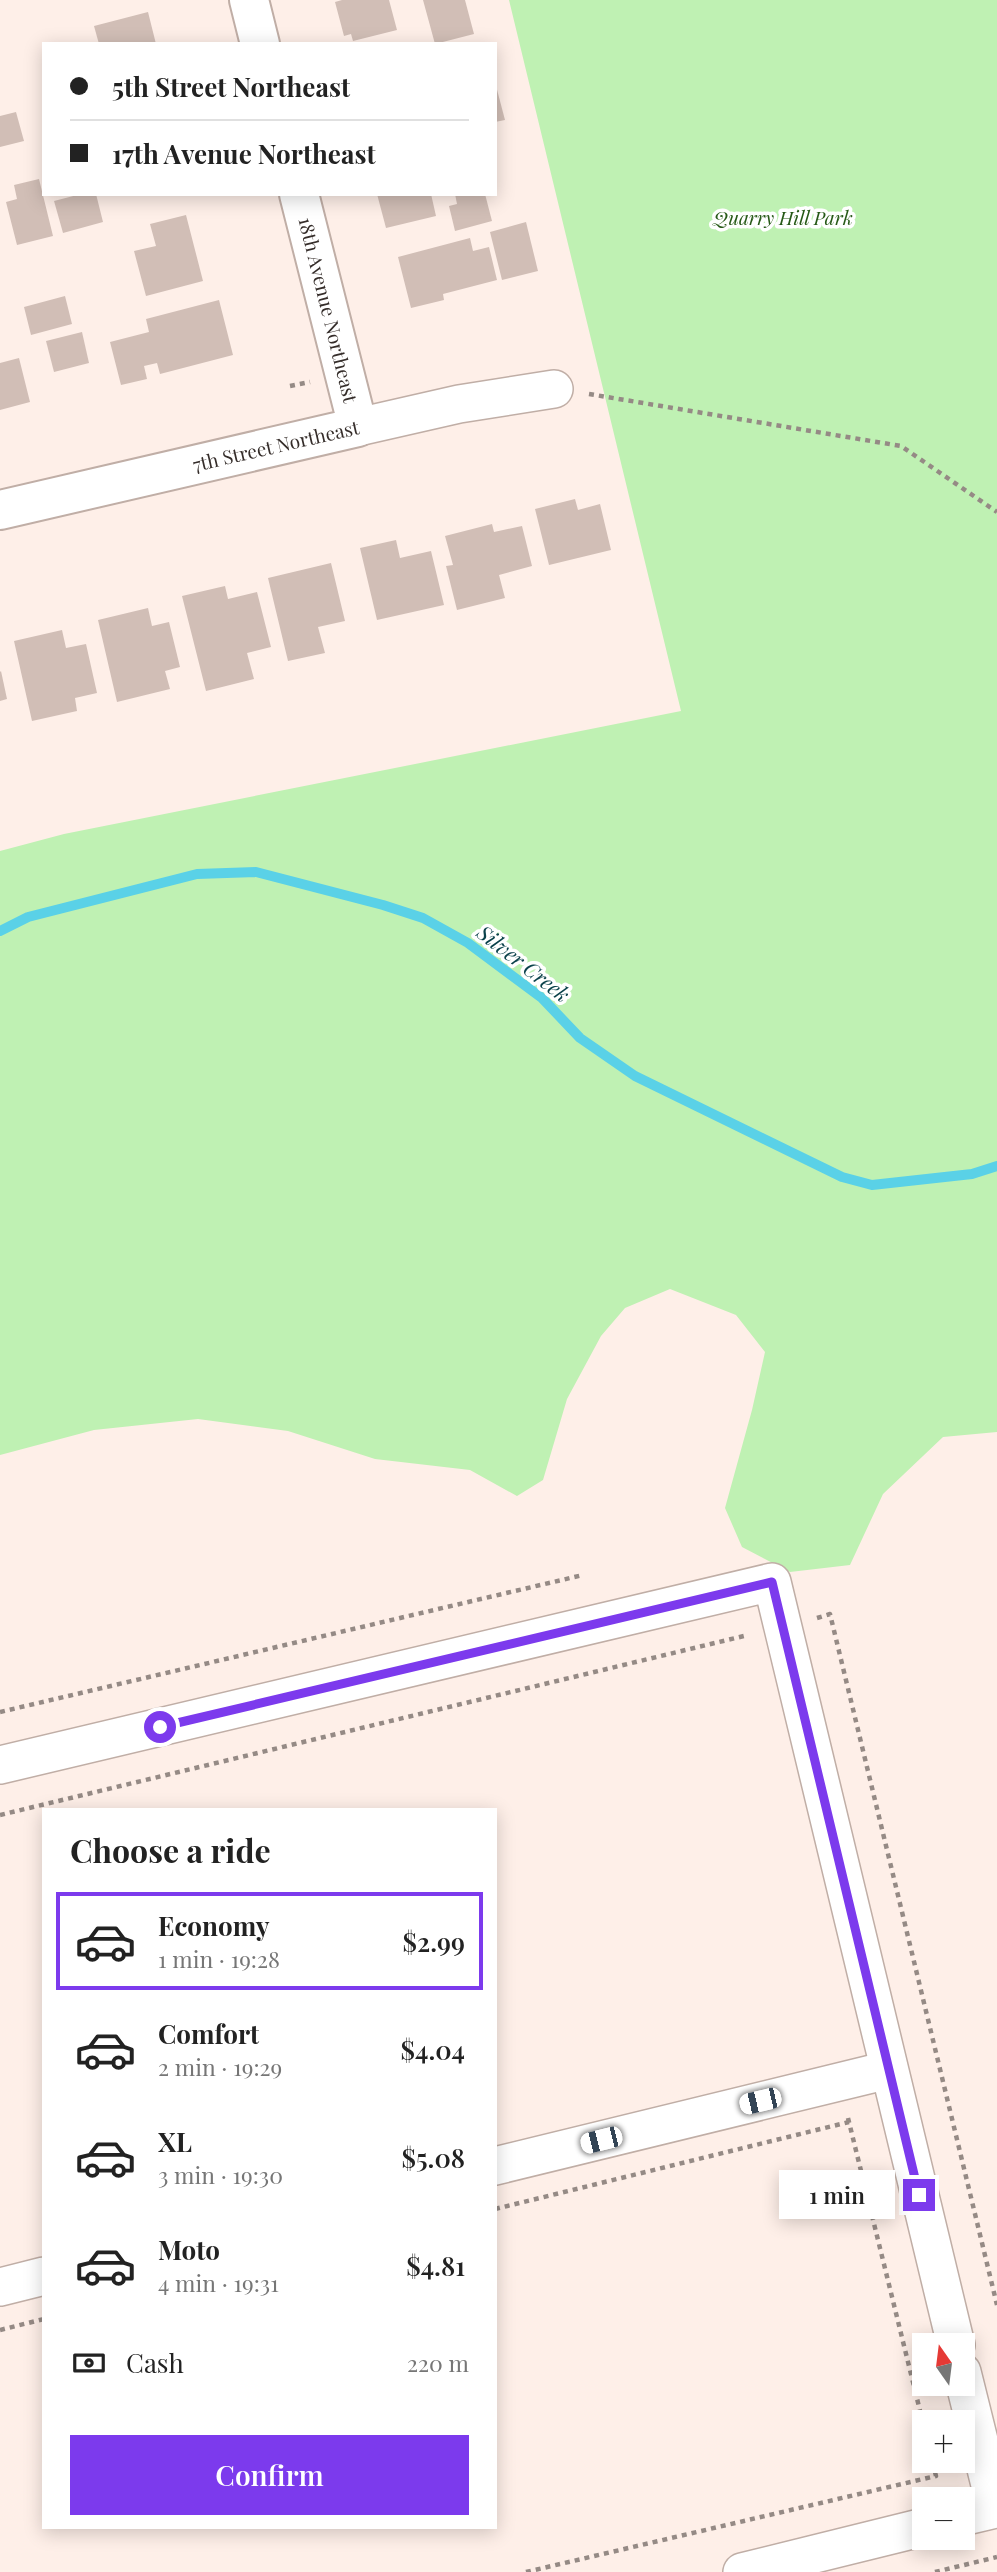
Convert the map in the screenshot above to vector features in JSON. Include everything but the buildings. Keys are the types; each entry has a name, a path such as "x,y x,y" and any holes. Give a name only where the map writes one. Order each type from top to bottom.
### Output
{"street":[{"path":"249,0 260,42"},
{"name":"18th Avenue Northeast","path":"300,196 358,426"},
{"name":"7th Street Northeast","path":"0,510 358,426 459,404 554,388"},
{"path":"0,1765 772,1582 953,2333"},
{"path":"497,2166 888,2070"},
{"path":"0,2287 42,2276"},
{"path":"968,2396 996,2509 975,2514"},
{"path":"742,2572 912,2530"}],"path":[{"path":"554,388 901,446 997,512"},
{"path":"0,1712 583,1575"},
{"path":"830,1614 997,2305"},
{"path":"0,1815 721,1642"},
{"path":"497,2208 849,2122 920,2410"},
{"path":"0,2330 42,2320"},
{"path":"526,2572 936,2476 935,2473"},
{"path":"935,2572 997,2557"}],"green space":[{"name":"Quarry Hill Park","path":"509,0 997,0 997,1432 943,1437 883,1494 850,1565 790,1572 742,1547 725,1508 765,1352 736,1315 670,1289 625,1308 601,1336 567,1399 543,1480 517,1496 470,1470 375,1459 288,1431 198,1419 94,1430 0,1455 0,851 64,834 681,711"}],"waterway":[{"name":"Silver Creek","path":"0,931 28,917 197,874 256,872 423,918 468,943 542,998 580,1038 635,1076 842,1177 872,1185 972,1174 997,1166"}],"route":[{"path":"160,1727 772,1582 919,2195"}]}
